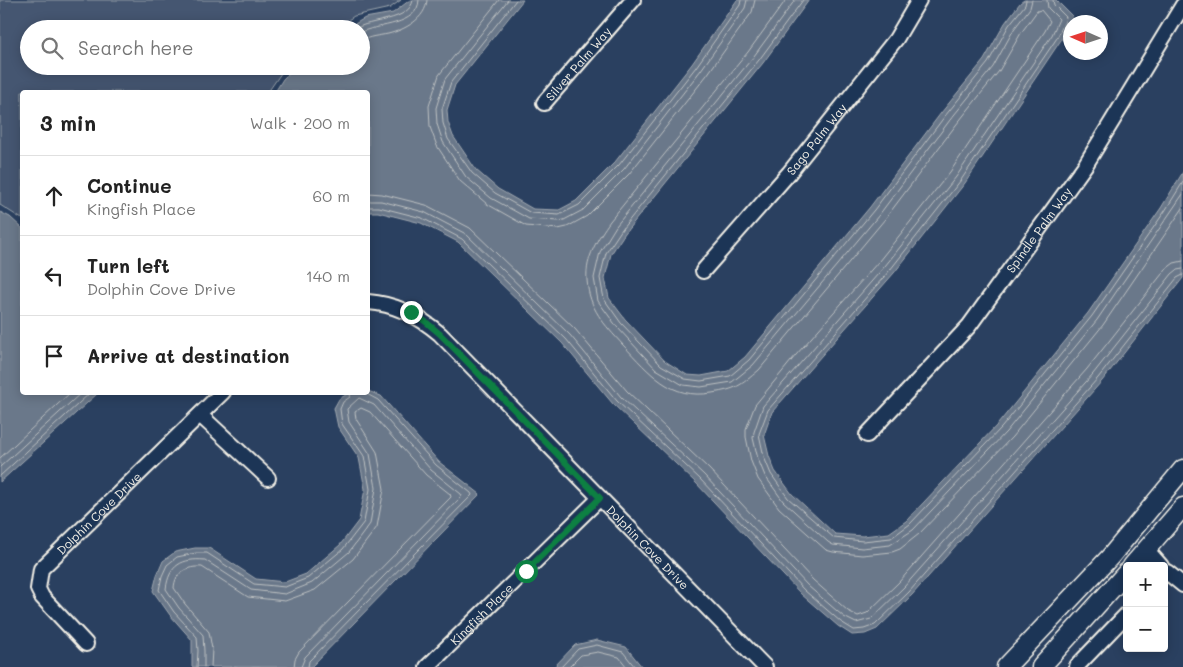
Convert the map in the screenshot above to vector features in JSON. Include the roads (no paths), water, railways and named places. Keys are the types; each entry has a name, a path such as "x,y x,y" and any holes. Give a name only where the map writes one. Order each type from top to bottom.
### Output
{"main road":[{"path":"1006,667 1104,563 1183,469"},
{"path":"1136,562 1183,507"},
{"path":"1041,667 1123,576"}],"street":[{"name":"Silver Palm Way","path":"544,103 633,0"},
{"name":"Sago Palm Way","path":"703,271 800,158 896,39 920,0"},
{"name":"Spindle Palm Way","path":"867,435 968,326 1086,164 1183,5"},
{"name":"Dolphin Cove Drive","path":"370,302 411,312 440,334 765,667"},
{"name":"Dolphin Cove Drive","path":"86,644 42,597 38,590 41,569 220,395"},
{"path":"200,415 268,478"},
{"name":"Kingfish Place","path":"427,667 600,498"},
{"path":"1147,550 1157,562"},
{"path":"1168,574 1183,585"},
{"path":"1077,666 1123,618"}],"water":[{"path":"410,0 523,0 455,85 447,110 448,122 453,136 476,170 498,189 533,209 559,210 576,201 615,162 692,64 737,0 809,0 763,63 625,233 611,254 605,278 609,298 625,319 665,361 687,375 701,376 728,371 745,357 870,207 984,60 1005,23 1020,3 1024,0 1056,0 1071,15 1063,15 1063,36 1061,40 965,183 894,273 772,412 764,435 775,471 792,494 835,534 863,536 889,533 906,521 998,424 1088,313 1161,208 1183,172 1183,278 1102,381 912,595 877,629 865,634 852,635 838,626 801,594 696,483 613,404 562,343 458,242 421,223 378,212 370,212 370,90 276,90 287,75 370,75 370,20 362,20 393,13"},
{"path":"0,212 10,217 20,226 20,395 96,395 0,482"},
{"path":"370,392 381,396 439,462 480,494 311,667 192,667 192,640 170,615 153,591 163,561 175,552 195,548 209,548 256,579 285,582 306,574 340,545 359,520 365,489 359,458 338,427 334,408 339,399 346,395 370,395"},
{"path":"597,640 626,647 642,667 554,667 575,645"}]}
